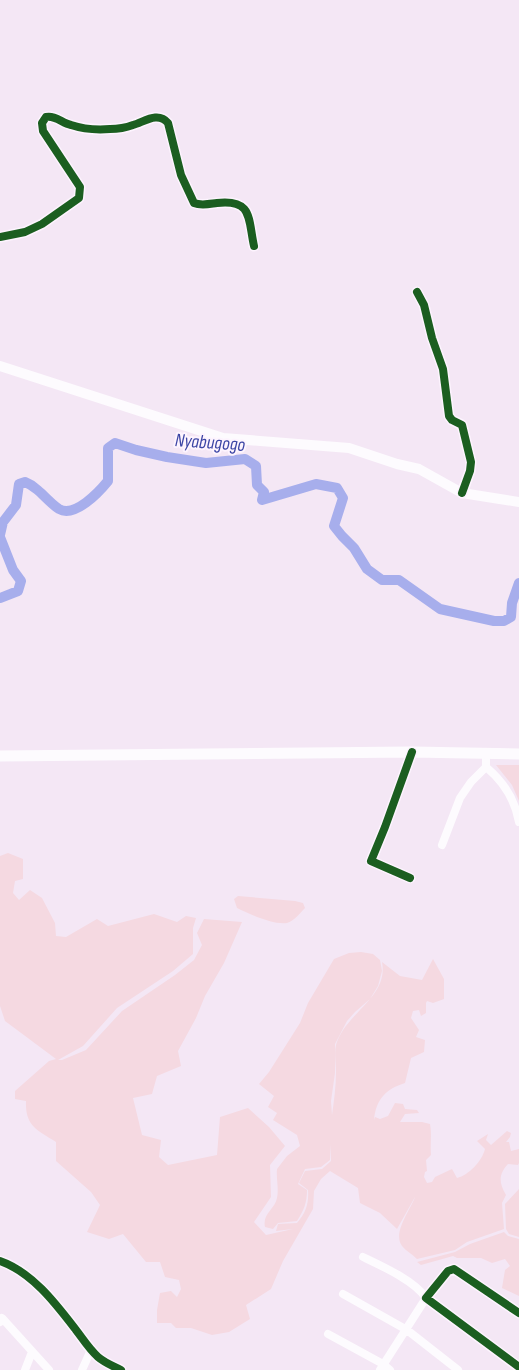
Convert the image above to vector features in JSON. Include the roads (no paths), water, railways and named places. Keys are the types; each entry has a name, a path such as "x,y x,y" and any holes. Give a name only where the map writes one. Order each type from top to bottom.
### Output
{"highway":[{"path":"0,756 412,752 486,761 519,754"}],"main road":[{"path":"0,366 223,438 349,448 397,464 419,469 462,493 519,502"}],"street":[{"path":"0,237 25,232 42,224 74,202 80,194 80,187 43,131 42,123 46,117 53,116 71,126 110,129 160,117 164,118 168,123 181,175 194,203 201,205 230,202 242,205 249,221 254,246"},
{"path":"417,292 424,305 432,338 443,369 448,416 462,425 471,462 470,471 462,493"},
{"path":"410,878 371,861 412,752"},
{"path":"442,845 460,798 486,761 509,792 519,822"},
{"path":"363,1257 399,1276 519,1367"},
{"path":"0,1261 27,1277 40,1288 91,1350 106,1363 121,1370"},
{"path":"381,1367 407,1330 426,1298 448,1271 454,1268 519,1313"},
{"path":"343,1294 407,1330 458,1370"},
{"path":"1,1318 49,1370"},
{"path":"328,1334 381,1367 390,1370"},
{"path":"82,1370 91,1350"},
{"path":"25,1370 32,1352"}],"waterway":[{"name":"Nyabugogo","path":"0,535 3,522 16,505 19,484 25,482 30,484 57,508 65,511 72,510 86,502 108,481 108,448 115,443 167,457 206,463 245,459 256,466 257,485 264,492 262,500 316,484 337,488 343,498 334,526 354,548 367,569 382,580 399,580 440,609 494,621 504,621 511,617 512,603 519,583"},
{"name":"Nyabugogo","path":"0,537 13,570 21,581 18,591 0,598"}]}
